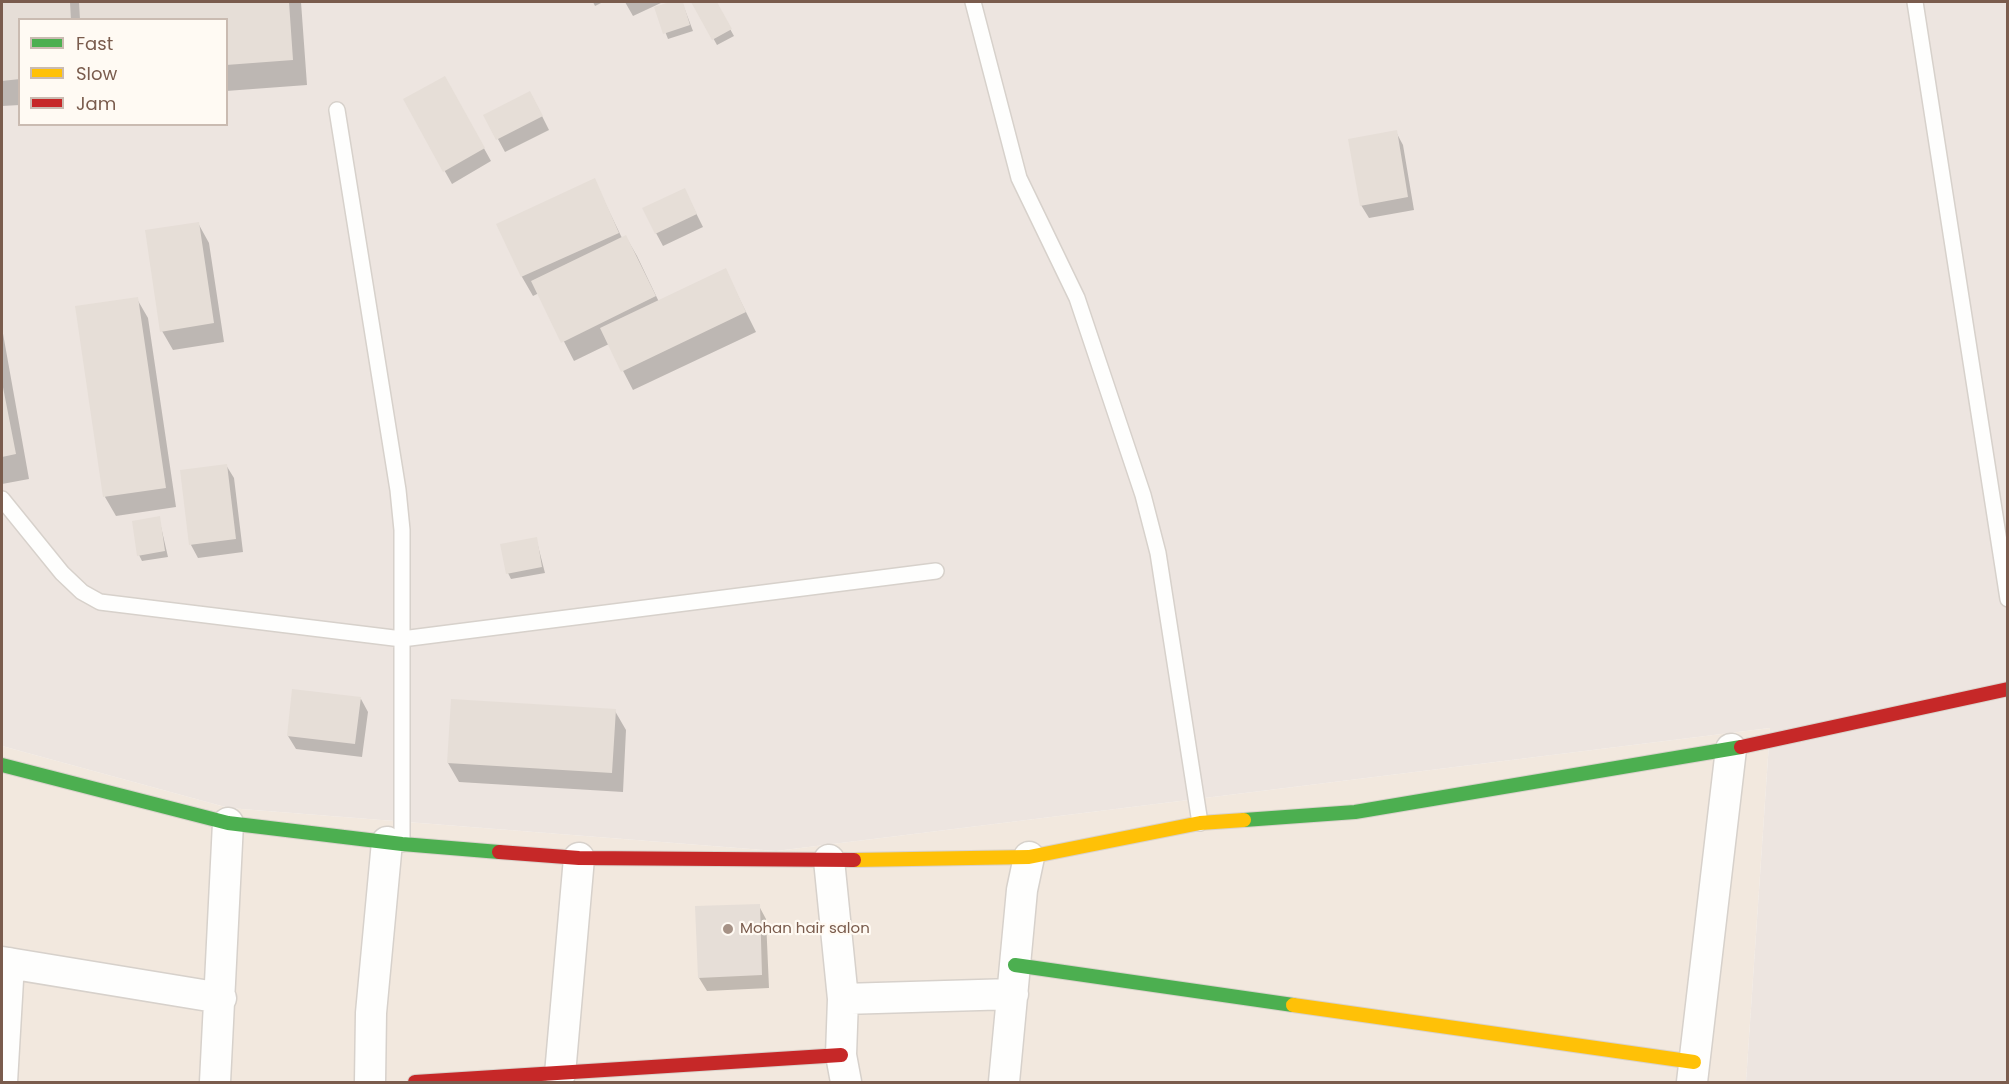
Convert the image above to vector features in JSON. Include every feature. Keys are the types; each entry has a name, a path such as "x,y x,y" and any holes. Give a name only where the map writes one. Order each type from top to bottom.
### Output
{"main road":[{"path":"2,765 228,823 394,843 579,858 829,860 1029,857 1200,823 1355,812 1731,749 2007,689"},
{"path":"1016,965 1693,1072"},
{"path":"415,1083 530,1079 560,1074 843,1069"}],"street":[{"path":"1693,1072 1731,749"},
{"path":"215,1083 228,823"},
{"path":"370,1083 371,1013 394,843"},
{"path":"1004,1083 1022,890 1029,857"},
{"path":"560,1074 579,858"},
{"path":"829,860 843,999 843,1069"},
{"path":"2,1083 5,963 221,998"},
{"path":"843,999 1013,994"}],"lane":[{"path":"973,2 1019,178 1077,298 1143,495 1158,553 1200,823"},
{"path":"1915,2 2007,599"},
{"path":"337,110 398,490 402,530 402,639 394,843"},
{"path":"2,499 62,573 82,592 100,602 402,639 936,571"}],"shaded area":[{"path":"2,2 2007,2 2007,1082 1746,1082 1770,728 776,851 229,808 2,746"},
{"path":"1770,728 1746,1082 2,1082 2,746 229,808 776,851"}],"building":[{"path":"2,2 70,2 71,18 18,18 18,79 2,81"},
{"path":"79,2 289,2 293,60 228,65 228,18 80,18"},
{"path":"670,2 683,2 690,25 663,34 654,7"},
{"path":"691,2 717,2 732,29 712,40"},
{"path":"445,76 485,148 443,172 403,99"},
{"path":"530,91 543,116 496,140 483,115"},
{"path":"1397,130 1408,197 1360,206 1348,139"},
{"path":"595,178 619,233 521,277 496,224"},
{"path":"685,188 697,214 655,234 642,208"},
{"path":"199,222 214,323 160,332 145,230"},
{"path":"626,235 656,296 561,343 531,281"},
{"path":"726,268 746,312 621,372 600,328"},
{"path":"138,297 166,488 103,497 75,306"},
{"path":"2,382 16,454 2,457"},
{"path":"227,464 236,539 189,545 180,470"},
{"path":"160,516 165,551 137,556 132,521"},
{"path":"537,537 542,567 506,574 500,544"},
{"path":"292,689 361,697 355,744 287,736"},
{"path":"451,699 616,709 612,773 447,763"},
{"path":"760,904 762,975 698,978 695,906"}],"traffic: fast":[{"path":"1244,820 1355,812 1741,747"},
{"path":"2,765 228,823 402,844 499,852"},
{"path":"1015,965 1293,1005"}],"traffic: slow":[{"path":"854,860 1029,857 1200,823 1244,820"},
{"path":"1293,1005 1694,1062"}],"traffic: jam":[{"path":"1741,747 2008,689"},
{"path":"499,852 579,858 854,860"},
{"path":"415,1082 841,1055"}],"place":[{"name":"Mohan hair salon","path":"728,929"}]}
